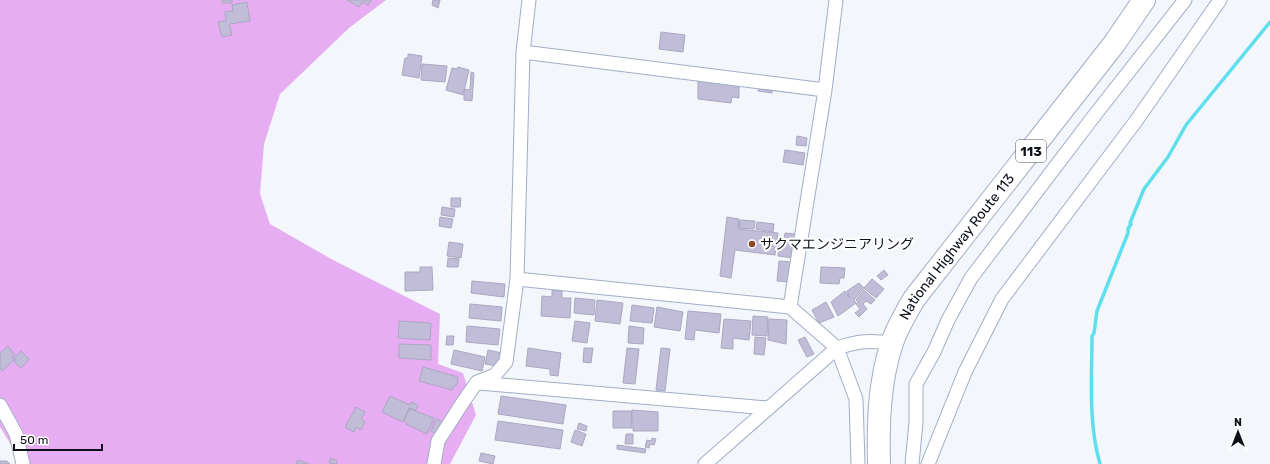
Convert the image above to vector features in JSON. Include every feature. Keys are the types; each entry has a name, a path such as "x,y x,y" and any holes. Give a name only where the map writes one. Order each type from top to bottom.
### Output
{"highway":[{"name":"National Highway Route 113","path":"879,464 881,393 892,343 914,299 1114,44 1144,0"}],"street":[{"path":"434,464 438,441 477,382 496,375 506,362 517,279 523,52 529,0"},
{"path":"790,307 824,90 836,0"},
{"path":"912,464 916,422 916,384 934,352 948,320 971,278 1094,116 1185,0"},
{"path":"928,464 965,372 1002,299 1136,121 1220,0"},
{"path":"523,52 824,90"},
{"path":"517,279 790,307 837,348 856,399 858,464"},
{"path":"705,464 837,348 854,342 869,340 892,343"},
{"path":"477,382 768,408"},
{"path":"0,405 16,434 23,464"}],"shaded area":[{"path":"0,0 386,0 349,28 280,94 264,144 260,194 270,224 333,260 440,314 438,364 463,373 476,415 450,464 23,464 0,427"}],"building":[{"path":"222,0 232,0 232,3 222,3"},
{"path":"347,0 371,0 368,5 362,2 359,7"},
{"path":"433,0 440,0 438,8 432,5"},
{"path":"247,2 250,21 229,24 232,35 222,37 218,22 226,21 225,12 233,11 232,5"},
{"path":"661,32 685,35 683,52 659,49"},
{"path":"408,54 422,56 419,78 402,75 405,58 408,58"},
{"path":"422,64 447,66 445,82 421,80"},
{"path":"458,67 469,70 463,95 446,90 452,68 457,69"},
{"path":"471,72 474,73 472,101 464,100 464,89 470,90"},
{"path":"698,78 733,82 733,87 739,87 739,98 732,97 731,103 698,99"},
{"path":"759,86 772,88 772,93 758,91"},
{"path":"797,136 807,138 806,146 796,145"},
{"path":"785,150 805,153 803,165 783,162"},
{"path":"451,198 461,198 460,207 451,207"},
{"path":"442,207 455,209 454,217 441,215"},
{"path":"440,217 453,219 451,228 439,226"},
{"path":"727,217 739,219 738,229 778,233 775,255 735,250 731,278 720,276"},
{"path":"740,220 755,221 754,229 739,228"},
{"path":"757,222 774,224 773,232 756,229"},
{"path":"785,233 796,234 794,258 778,256 779,244 781,245 782,238 784,239"},
{"path":"449,242 463,244 461,258 447,256"},
{"path":"448,258 459,259 458,267 447,267"},
{"path":"779,261 791,262 789,282 777,281"},
{"path":"420,267 432,267 433,290 405,291 405,272 420,272"},
{"path":"821,267 845,268 844,278 840,278 839,284 820,283"},
{"path":"884,270 888,275 881,280 877,276"},
{"path":"872,279 884,289 876,298 864,288"},
{"path":"472,281 505,284 504,297 471,293"},
{"path":"859,283 864,288 854,300 856,303 838,316 831,302 845,291 850,298 847,291"},
{"path":"552,290 562,291 562,298 571,298 570,318 541,316 542,296 552,297"},
{"path":"864,290 875,300 871,304 866,301 863,304 867,309 859,317 855,313 860,309 856,304 858,302 856,300"},
{"path":"575,298 595,300 594,315 574,313"},
{"path":"597,300 623,303 620,324 595,321"},
{"path":"826,302 834,317 819,323 812,310"},
{"path":"470,304 502,307 501,321 469,318"},
{"path":"632,305 654,308 652,323 630,321"},
{"path":"657,307 683,312 680,331 654,327"},
{"path":"688,311 721,314 719,333 695,330 694,340 685,339"},
{"path":"753,316 768,317 767,336 752,335"},
{"path":"724,319 751,321 749,340 733,338 733,349 721,348"},
{"path":"769,319 787,320 786,344 768,340"},
{"path":"399,321 431,323 430,340 398,338"},
{"path":"575,321 590,323 587,343 572,341"},
{"path":"467,326 500,329 498,345 466,342"},
{"path":"629,326 644,328 643,344 628,343"},
{"path":"447,336 454,336 453,345 446,345"},
{"path":"755,337 766,338 764,355 754,354"},
{"path":"805,337 814,354 807,357 798,340"},
{"path":"399,344 431,345 431,360 399,358"},
{"path":"8,346 15,355 12,357 14,360 2,371 0,368 0,353"},
{"path":"528,348 561,353 558,376 550,375 550,369 526,366"},
{"path":"584,348 593,348 591,363 583,362"},
{"path":"627,348 639,349 635,384 623,383"},
{"path":"661,348 670,349 665,391 656,390"},
{"path":"454,350 485,357 482,371 451,364"},
{"path":"488,350 502,353 500,363 497,366 485,364"},
{"path":"21,351 29,359 21,368 14,362 16,360 14,358"},
{"path":"423,367 458,377 457,385 453,387 452,390 419,381"},
{"path":"390,396 410,405 411,402 418,406 416,410 409,408 403,422 382,412"},
{"path":"501,396 566,405 563,424 498,414"},
{"path":"356,407 365,412 361,419 365,422 361,430 356,427 354,432 345,427"},
{"path":"410,409 434,418 427,434 406,424 407,422 404,420"},
{"path":"632,410 658,412 658,431 633,431 633,422 631,422"},
{"path":"613,411 632,411 632,428 613,428"},
{"path":"436,419 445,423 437,435 431,431"},
{"path":"498,421 563,430 560,449 495,440"},
{"path":"579,423 587,426 586,431 577,429"},
{"path":"575,430 586,434 582,446 571,442"},
{"path":"626,434 633,434 633,444 625,444"},
{"path":"652,438 656,439 654,445 650,444 649,448 645,447 647,440 651,441"},
{"path":"617,445 646,449 645,453 617,449"},
{"path":"481,453 495,456 493,464 479,461"},
{"path":"331,458 337,461 336,464 329,463"},
{"path":"298,460 309,464 296,464"},
{"path":"0,461 7,461 10,464 0,464"}],"waterway":[{"path":"1100,464 1096,448 1092,416 1092,336 1094,333 1097,311 1128,233 1130,223 1144,189 1168,157 1186,125 1270,22"}],"place":[{"name":"サクマエンジニアリング","path":"752,244"}]}
